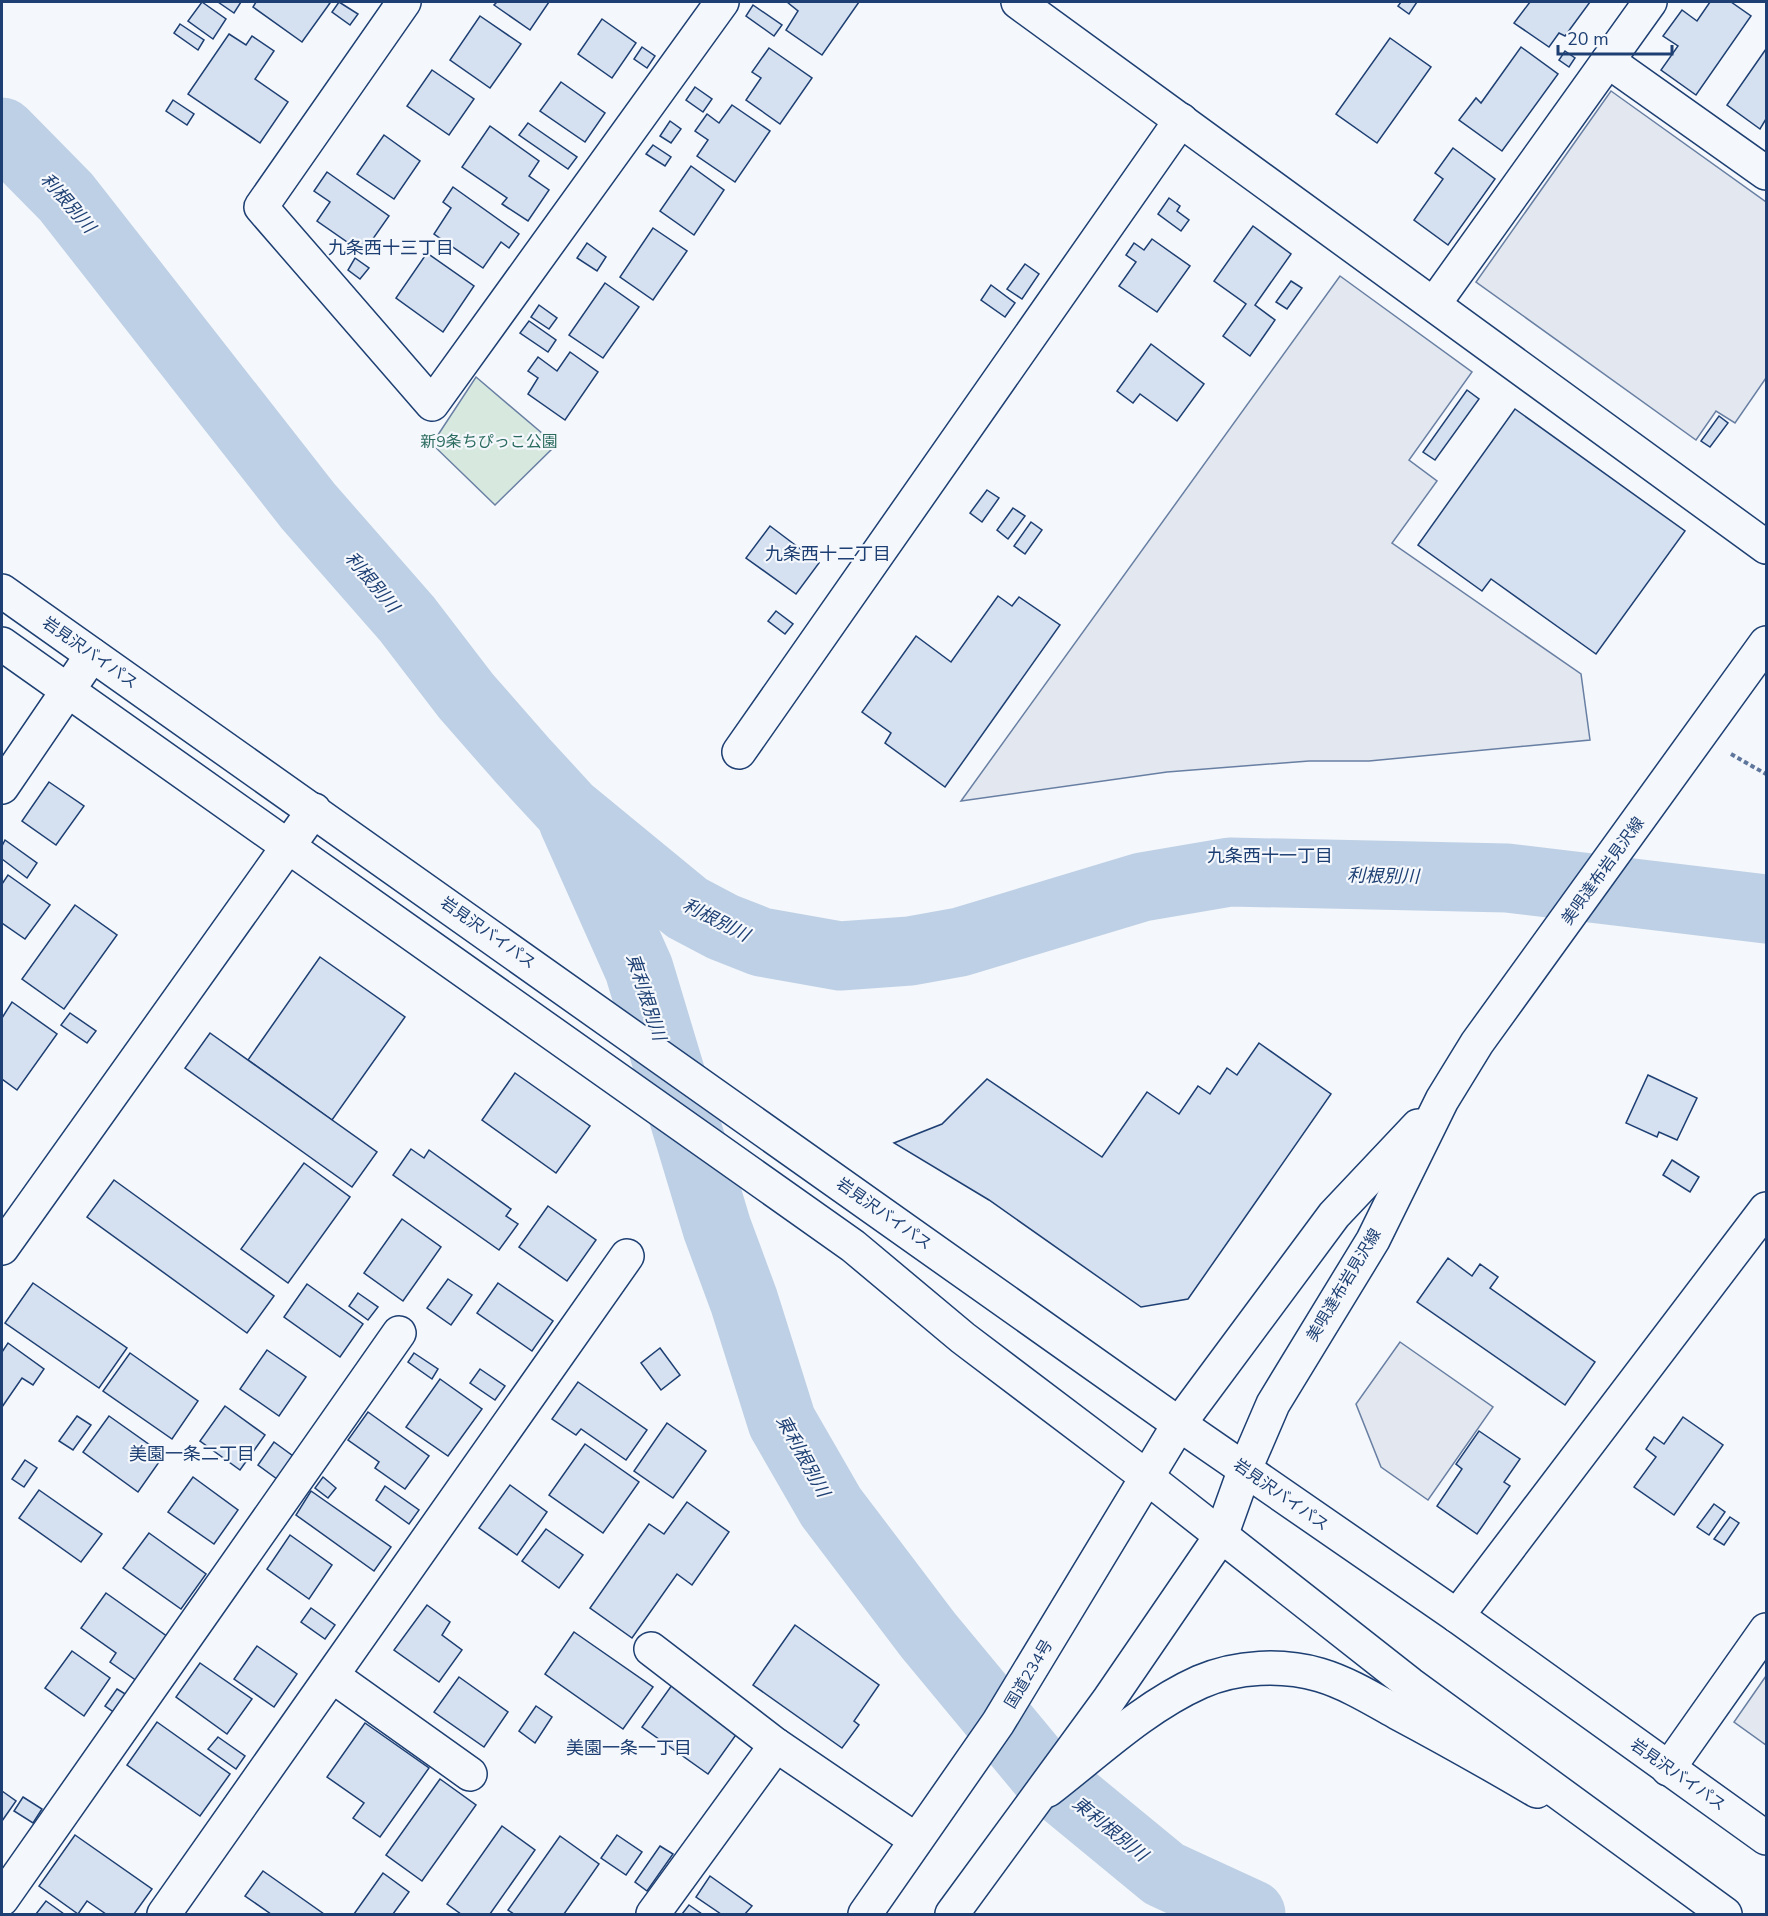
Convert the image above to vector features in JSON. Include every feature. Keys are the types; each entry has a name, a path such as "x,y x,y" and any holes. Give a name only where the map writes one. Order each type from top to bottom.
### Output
{"main road":[{"path":"404,2 261,207 432,404 722,2"},
{"path":"1018,2 1767,547"},
{"path":"1434,304 1650,2"},
{"path":"1608,61 1767,173"},
{"path":"739,752 1182,120"},
{"name":"岩見沢バイパス","path":"2,591 1179,1424 1456,1616 1767,1838"},
{"path":"2,644 766,1182 853,1246 963,1338 1148,1478 1410,1684 1725,1914"},
{"name":"美唄達布岩見沢線","path":"1245,1469 1273,1404 1373,1240 1442,1100 1477,1043 1643,818 1767,644"},
{"path":"2,787 92,655"},
{"path":"2,1248 314,810"},
{"name":"美唄達布岩見沢線","path":"1179,1424 1334,1215 1442,1100"},
{"path":"1456,1616 1767,1209"},
{"path":"164,1914 334,1677 627,1256"},
{"path":"2,1899 399,1333"},
{"name":"国道234号","path":"865,1914 998,1723 1179,1424"},
{"path":"952,1914 1108,1701 1221,1536 1245,1469"},
{"path":"1668,1769 1767,1630"},
{"path":"651,1649 776,1745 916,1840"},
{"path":"1033,1802 1149,1712 1182,1692 1202,1682 1231,1673 1263,1668 1290,1669 1321,1675 1393,1710 1609,1831"},
{"path":"334,1677 470,1774"},
{"path":"653,1914 776,1745"}],"green space":[{"name":"新9条ちぴっこ公園","path":"476,377 556,445 495,505 432,444"}],"shaded area":[{"path":"1611,91 1766,202 1766,378 1735,423 1716,411 1696,440 1476,282"},
{"path":"1340,276 1472,372 1409,460 1437,481 1392,543 1581,674 1590,740 1369,761 1309,761 1167,772 961,801"},
{"path":"1400,1342 1493,1407 1428,1500 1381,1467 1356,1404"},
{"path":"1766,1676 1766,1745 1734,1722"}],"building":[{"path":"202,2 226,19 213,39 188,21"},
{"path":"218,2 241,2 234,13"},
{"path":"256,2 330,3 302,42 253,7"},
{"path":"339,2 358,14 350,25 332,12"},
{"path":"497,2 549,2 530,30 494,5"},
{"path":"787,2 859,2 822,55 786,30 798,11"},
{"path":"1401,2 1417,2 1409,14 1398,6"},
{"path":"1530,2 1590,2 1565,36 1559,33 1549,47 1514,23"},
{"path":"1710,2 1731,2 1751,16 1696,95 1661,70 1678,46 1663,36 1682,10 1697,21"},
{"path":"753,5 782,25 774,36 746,16"},
{"path":"480,16 521,44 490,88 450,60"},
{"path":"602,19 636,43 612,78 578,54"},
{"path":"180,24 204,40 198,50 174,33"},
{"path":"229,34 246,45 252,36 274,51 255,79 288,102 260,143 188,94"},
{"path":"1390,38 1431,67 1377,143 1336,114"},
{"path":"642,47 655,56 647,68 634,59"},
{"path":"1521,47 1558,74 1502,151 1459,120 1476,98 1481,103"},
{"path":"769,48 812,78 780,124 746,100 761,78 752,72"},
{"path":"1766,49 1766,119 1760,129 1727,105"},
{"path":"1565,51 1575,58 1569,67 1559,60"},
{"path":"432,70 474,99 449,135 407,106"},
{"path":"561,82 605,113 585,142 540,111"},
{"path":"695,87 712,99 703,112 686,100"},
{"path":"173,100 194,114 187,125 166,111"},
{"path":"732,105 770,131 735,182 697,156 708,140 695,131 707,114 719,123"},
{"path":"670,121 681,129 671,143 660,136"},
{"path":"528,123 577,157 568,169 519,135"},
{"path":"490,126 539,161 529,176 549,190 528,221 502,204 507,198 462,167"},
{"path":"384,135 420,161 394,199 357,174"},
{"path":"653,145 671,157 665,166 646,154"},
{"path":"1453,148 1495,179 1448,245 1414,220 1443,179 1435,173"},
{"path":"691,166 724,190 694,235 660,211"},
{"path":"327,172 389,216 363,253 317,221 330,202 314,191"},
{"path":"453,187 519,234 509,248 501,242 483,268 434,234 451,208 443,202"},
{"path":"1169,198 1180,206 1177,211 1189,220 1181,231 1158,214"},
{"path":"1253,226 1291,254 1255,305 1275,320 1250,356 1223,336 1246,304 1214,281"},
{"path":"653,228 687,251 653,300 620,277"},
{"path":"1152,239 1190,266 1157,312 1119,286 1136,262 1126,255 1134,243 1144,250"},
{"path":"587,243 606,257 597,271 577,258"},
{"path":"427,253 474,286 443,332 396,298"},
{"path":"355,258 369,268 360,279 348,270"},
{"path":"1025,264 1039,274 1022,299 1007,289"},
{"path":"1291,281 1302,288 1287,309 1276,302"},
{"path":"605,283 639,307 603,358 569,335"},
{"path":"991,285 1015,303 1005,317 981,300"},
{"path":"539,305 557,318 549,329 531,317"},
{"path":"529,321 556,340 548,352 520,333"},
{"path":"1151,344 1204,384 1177,421 1140,394 1133,403 1117,391"},
{"path":"570,352 598,372 565,420 528,394 538,378 528,371 538,357 557,371"},
{"path":"1467,390 1479,399 1435,460 1423,452"},
{"path":"1515,409 1685,531 1596,654 1491,579 1482,591 1418,545"},
{"path":"1719,416 1728,423 1710,447 1701,441"},
{"path":"987,490 999,498 982,522 970,513"},
{"path":"1013,508 1025,516 1008,539 997,530"},
{"path":"1031,522 1042,530 1025,554 1014,546"},
{"path":"770,526 819,563 796,594 746,558"},
{"path":"998,596 1012,606 1019,597 1060,625 945,787 885,743 891,733 862,712 916,636 951,662"},
{"path":"776,611 793,624 785,634 768,621"},
{"path":"49,782 84,806 56,845 22,821"},
{"path":"5,840 37,863 27,878 2,859 2,846"},
{"path":"8,875 50,905 25,939 2,923 2,884"},
{"path":"75,905 117,935 64,1009 22,979"},
{"path":"320,957 405,1017 332,1120 248,1060"},
{"path":"12,1002 57,1034 17,1090 2,1079 2,1018"},
{"path":"70,1013 96,1031 87,1043 61,1025"},
{"path":"210,1033 377,1152 352,1187 185,1068"},
{"path":"1259,1043 1331,1094 1188,1299 1141,1307 989,1200 894,1143 942,1124 987,1079 1102,1157 1147,1092 1179,1114 1198,1086 1210,1094 1227,1068 1237,1075"},
{"path":"515,1073 590,1126 556,1173 482,1120"},
{"path":"1648,1075 1697,1098 1677,1140 1659,1132 1657,1137 1626,1123"},
{"path":"411,1149 424,1158 429,1150 511,1209 506,1216 518,1224 499,1250 393,1175"},
{"path":"1672,1160 1699,1177 1690,1192 1663,1175"},
{"path":"304,1163 350,1197 288,1283 241,1249"},
{"path":"114,1180 274,1296 247,1333 87,1217"},
{"path":"548,1206 596,1240 567,1281 519,1247"},
{"path":"402,1219 441,1247 403,1301 364,1273"},
{"path":"1448,1258 1472,1276 1480,1264 1498,1277 1490,1288 1595,1362 1565,1405 1417,1302"},
{"path":"448,1279 472,1295 451,1325 427,1308"},
{"path":"33,1283 127,1348 99,1388 5,1323"},
{"path":"498,1283 553,1321 532,1351 477,1313"},
{"path":"307,1284 363,1324 340,1357 284,1317"},
{"path":"358,1293 378,1307 368,1320 349,1306"},
{"path":"8,1343 44,1369 33,1385 22,1378 2,1407 2,1352"},
{"path":"660,1348 680,1375 661,1390 641,1363"},
{"path":"267,1350 306,1377 279,1416 240,1389"},
{"path":"130,1353 198,1401 172,1439 103,1391"},
{"path":"414,1353 438,1369 432,1379 408,1362"},
{"path":"480,1369 505,1386 495,1400 470,1383"},
{"path":"440,1379 482,1409 448,1456 406,1427"},
{"path":"578,1382 647,1430 626,1460 581,1429 576,1435 552,1419"},
{"path":"225,1406 265,1435 240,1470 200,1441"},
{"path":"368,1412 429,1456 405,1489 375,1468 379,1462 348,1440"},
{"path":"77,1416 91,1425 73,1450 59,1441"},
{"path":"109,1416 164,1455 138,1492 83,1452"},
{"path":"1683,1417 1723,1445 1674,1515 1634,1487 1656,1457 1646,1449 1654,1437 1664,1444"},
{"path":"667,1423 706,1451 673,1498 634,1471"},
{"path":"1479,1431 1520,1459 1504,1482 1510,1486 1477,1534 1437,1506 1462,1469 1456,1464"},
{"path":"274,1442 293,1456 277,1479 258,1465"},
{"path":"585,1444 639,1482 603,1533 549,1495"},
{"path":"25,1460 37,1468 24,1487 12,1479"},
{"path":"193,1477 238,1510 214,1544 168,1512"},
{"path":"323,1477 336,1488 328,1498 315,1488"},
{"path":"510,1485 547,1512 517,1555 479,1528"},
{"path":"385,1486 419,1510 409,1524 376,1500"},
{"path":"39,1490 102,1534 81,1562 19,1518"},
{"path":"311,1491 391,1547 374,1571 296,1515"},
{"path":"687,1502 729,1532 692,1585 677,1574 632,1638 590,1608 649,1524 664,1534"},
{"path":"1714,1504 1725,1512 1709,1535 1697,1527"},
{"path":"1730,1517 1739,1523 1724,1545 1714,1539"},
{"path":"546,1529 583,1555 559,1588 522,1561"},
{"path":"149,1533 206,1574 181,1609 123,1568"},
{"path":"290,1535 332,1565 309,1599 267,1569"},
{"path":"106,1593 168,1637 137,1681 110,1662 116,1653 81,1628"},
{"path":"427,1605 450,1622 442,1635 462,1650 439,1682 394,1650"},
{"path":"311,1608 335,1625 325,1639 301,1622"},
{"path":"795,1625 879,1685 854,1721 859,1725 842,1748 753,1685"},
{"path":"574,1632 653,1687 623,1729 545,1674"},
{"path":"257,1646 297,1674 274,1707 234,1679"},
{"path":"72,1651 110,1678 84,1716 45,1688"},
{"path":"200,1663 252,1699 227,1734 176,1697"},
{"path":"459,1677 508,1712 484,1747 434,1712"},
{"path":"672,1685 738,1732 708,1774 642,1727"},
{"path":"117,1689 127,1695 115,1713 105,1706"},
{"path":"536,1706 552,1717 535,1743 519,1731"},
{"path":"157,1722 230,1774 200,1816 127,1765"},
{"path":"365,1723 429,1768 380,1837 353,1818 364,1803 327,1777"},
{"path":"218,1737 245,1756 236,1769 208,1749"},
{"path":"440,1779 476,1805 422,1881 386,1855"},
{"path":"2,1791 16,1801 2,1821"},
{"path":"23,1797 42,1809 33,1823 14,1811"},
{"path":"502,1826 535,1850 490,1914 461,1914 447,1904"},
{"path":"75,1835 152,1889 134,1914 106,1914 87,1901 78,1914 39,1886"},
{"path":"617,1835 642,1852 626,1875 601,1858"},
{"path":"560,1836 599,1864 564,1914 514,1914 508,1910"},
{"path":"660,1846 673,1854 647,1891 635,1882"},
{"path":"263,1871 324,1914 271,1914 245,1896"},
{"path":"383,1873 409,1892 393,1914 354,1914"},
{"path":"710,1876 752,1906 745,1914 721,1914 696,1897"},
{"path":"46,1901 64,1914 36,1914"},
{"path":"689,1905 702,1914 682,1914"}],"waterway":[{"name":"利根別川","path":"2,132 66,197 308,506 407,619 466,696 523,761 569,811 687,908 723,927 761,942 840,956 910,951 960,942 1142,887 1230,872 1507,878 1766,909"},
{"name":"東利根別川","path":"573,821 639,969 717,1228 744,1301 782,1422 831,1507 928,1635 1045,1776 1164,1874 1251,1914"}],"district":[{"name":"九条西十三丁目","path":"391,248"},
{"name":"九条西十二丁目","path":"828,554"},
{"name":"九条西十一丁目","path":"1270,856"},
{"name":"美園一条二丁目","path":"192,1454"},
{"name":"美園一条一丁目","path":"629,1748"}]}
